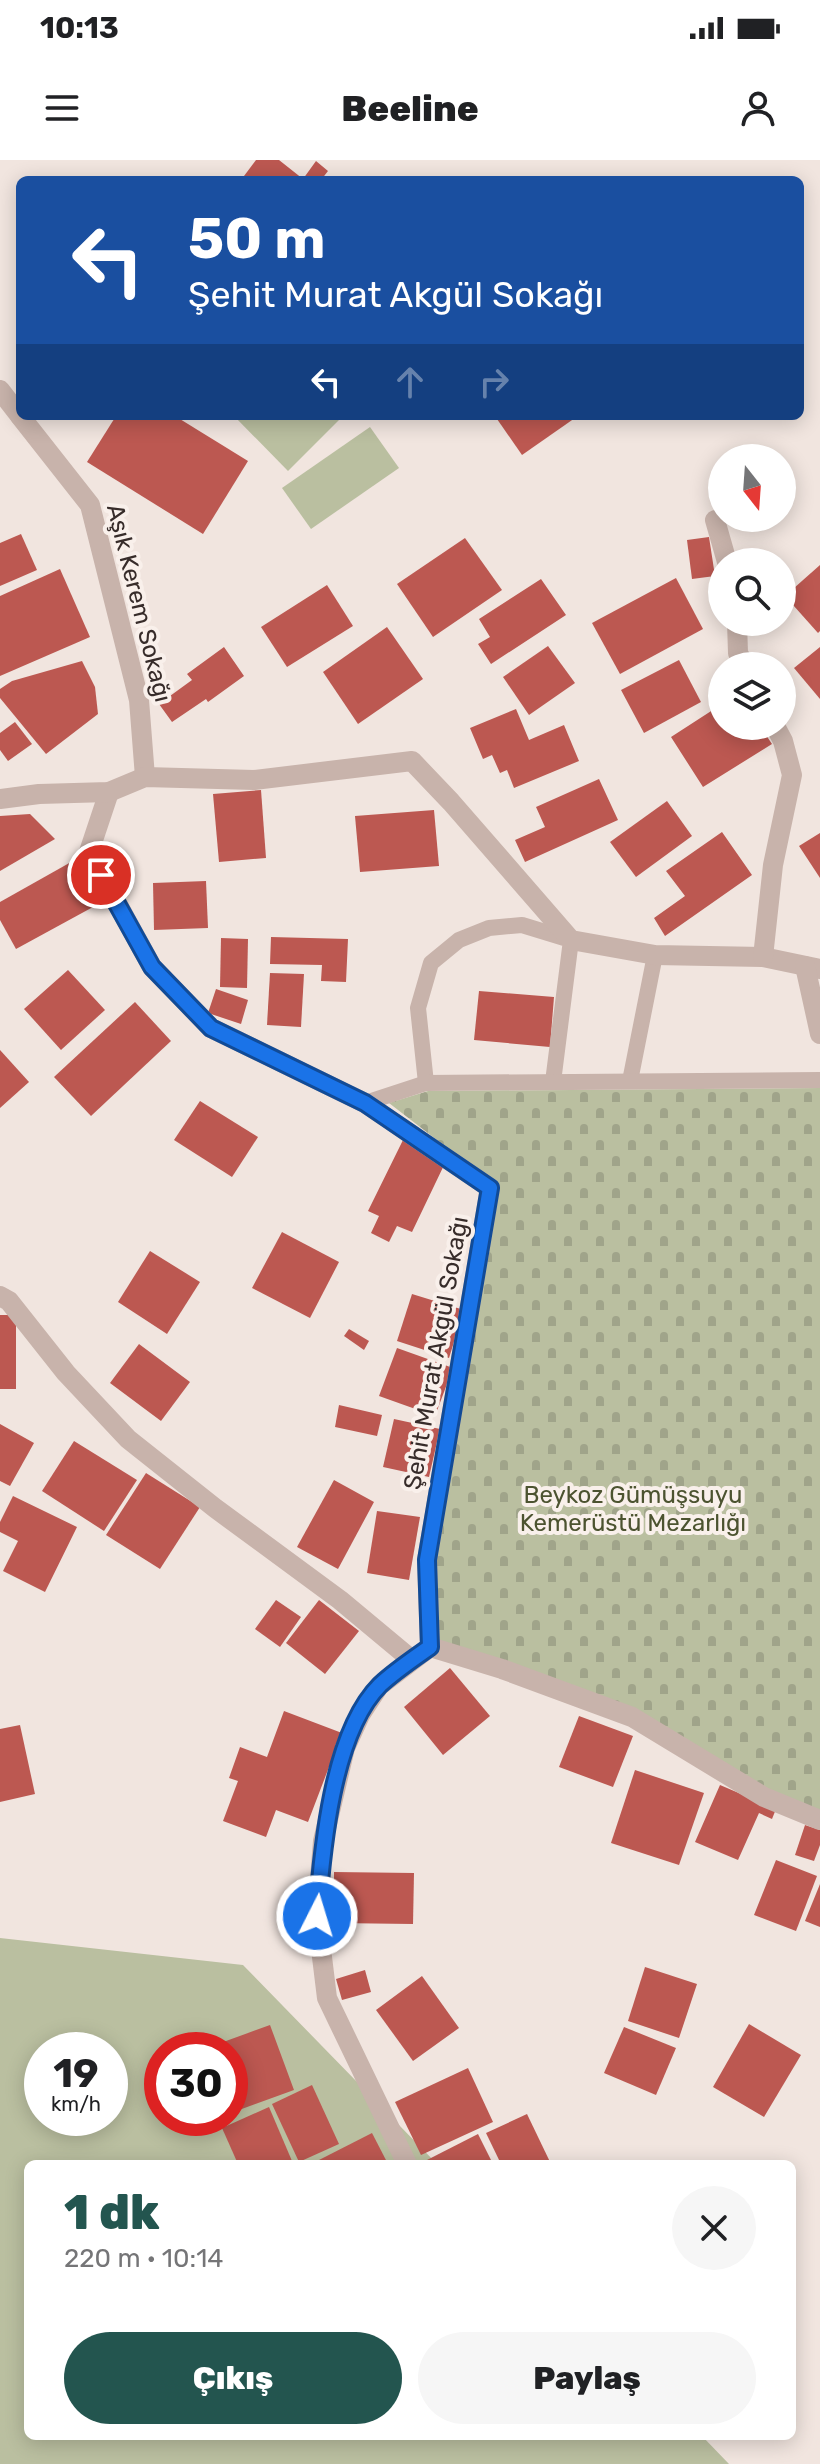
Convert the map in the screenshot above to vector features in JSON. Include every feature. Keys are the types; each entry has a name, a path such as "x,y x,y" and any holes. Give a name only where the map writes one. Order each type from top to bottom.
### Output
{"street":[{"name":"Aşık Kerem Sokağı","path":"0,390 16,411"},
{"name":"Aşık Kerem Sokağı","path":"23,420 90,505 139,700 145,777"},
{"path":"763,957 773,865 792,775 782,740"},
{"path":"0,799 39,794 109,792 145,777 254,780 412,761 571,940 655,955 763,957 812,968 820,1034"},
{"name":"Şehit Murat Akgül Sokağı","path":"109,792 89,852 152,967 211,1028 365,1103 490,1188 427,1560 430,1647"},
{"path":"0,1296 9,1301 66,1373 128,1439 215,1508 329,1591 412,1660"},
{"path":"405,2160 327,1998 317,1916 323,1841 345,1748 360,1715 379,1686 430,1647 502,1669 632,1717 764,1797 820,1820"}],"lane":[{"path":"426,1083 418,1008 431,963 459,940 489,928 522,925 571,940 553,1082"},
{"path":"630,1081 655,955"},
{"path":"365,1103 426,1083 820,1080"}],"green space":[{"path":"238,420 339,420 288,471"},
{"path":"370,427 399,468 311,529 282,488"},
{"name":"Beykoz Gümüşsuyu Kemerüstü Mezarlığı","path":"820,1088 820,1814 763,1791 629,1707 439,1642 435,1561 495,1185 389,1103 428,1091"},
{"path":"0,1938 243,1965 433,2160 24,2160 24,2440 706,2440 729,2464 0,2464"}],"building":[{"path":"256,160 279,160 299,176 244,176"},
{"path":"316,161 328,171 324,176 305,176"},
{"path":"113,420 181,420 248,461 203,534 87,462"},
{"path":"498,420 572,420 522,455"},
{"path":"21,534 37,570 0,586 0,543"},
{"path":"709,537 708,577 692,579 687,540"},
{"path":"465,538 502,590 433,637 397,584"},
{"path":"820,565 818,633 796,608 796,586"},
{"path":"60,569 90,637 0,676 0,596"},
{"path":"676,578 703,629 620,674 592,623"},
{"path":"541,579 566,615 491,664 478,644 490,637 479,619"},
{"path":"327,585 353,626 287,667 261,627"},
{"path":"387,627 423,679 358,724 323,672"},
{"path":"548,646 575,683 529,715 503,677"},
{"path":"224,647 244,676 208,702 206,699 172,722 159,704 192,680 187,674"},
{"path":"820,647 820,699 796,670 796,666"},
{"path":"679,660 701,702 644,733 621,690"},
{"path":"82,661 95,687 98,714 46,754 0,698 0,689 12,681"},
{"path":"516,709 529,740 564,725 579,761 514,788 507,770 500,773 492,755 483,759 470,728"},
{"path":"708,713 708,740 769,740 772,744 703,787 671,737"},
{"path":"15,722 32,744 8,761 0,750 0,733"},
{"path":"599,779 618,820 525,862 515,840 545,827 536,807"},
{"path":"261,790 266,858 219,862 213,794"},
{"path":"667,801 692,836 636,877 610,842"},
{"path":"434,810 439,866 360,872 355,816"},
{"path":"30,814 55,839 0,871 0,816"},
{"path":"722,832 752,875 665,936 654,918 685,896 666,871"},
{"path":"820,833 820,878 799,846"},
{"path":"80,857 104,901 16,949 0,920 0,902"},
{"path":"206,881 208,928 154,930 153,883"},
{"path":"271,937 348,939 346,982 321,981 322,965 270,964"},
{"path":"221,938 248,939 247,988 220,987"},
{"path":"68,970 105,1010 61,1050 24,1009"},
{"path":"270,973 304,974 301,1027 267,1025"},
{"path":"216,989 248,1000 241,1024 208,1013"},
{"path":"479,991 554,997 550,1047 474,1040"},
{"path":"135,1002 171,1041 91,1116 54,1077"},
{"path":"0,1050 29,1082 0,1108"},
{"path":"200,1101 258,1137 232,1177 174,1140"},
{"path":"403,1140 446,1161 412,1232 397,1226 389,1242 371,1233 379,1216 368,1211"},
{"path":"282,1232 339,1262 310,1318 252,1288"},
{"path":"150,1251 200,1282 167,1334 118,1302"},
{"path":"412,1294 464,1310 449,1358 397,1341"},
{"path":"0,1315 16,1315 16,1389 0,1389"},
{"path":"349,1329 369,1341 364,1350 344,1336"},
{"path":"139,1344 190,1382 161,1421 110,1383"},
{"path":"397,1348 453,1368 435,1416 379,1396"},
{"path":"339,1405 382,1415 377,1436 335,1427"},
{"path":"394,1419 440,1429 429,1477 383,1467"},
{"path":"0,1424 34,1443 10,1486 0,1481"},
{"path":"74,1441 137,1480 104,1531 42,1491"},
{"path":"146,1473 200,1507 160,1569 106,1535"},
{"path":"334,1480 374,1502 338,1569 297,1547"},
{"path":"13,1496 77,1527 45,1592 3,1571 18,1541 0,1532 0,1522"},
{"path":"377,1511 420,1517 409,1580 367,1573"},
{"path":"276,1600 301,1617 280,1647 255,1629"},
{"path":"319,1600 359,1631 325,1674 286,1643"},
{"path":"450,1668 490,1716 443,1755 404,1707"},
{"path":"284,1711 342,1733 308,1822 276,1810 266,1837 223,1821 238,1781 229,1778 240,1747 267,1757"},
{"path":"579,1716 633,1736 613,1787 559,1767"},
{"path":"20,1725 35,1794 0,1802 0,1729"},
{"path":"635,1770 704,1793 679,1865 611,1843"},
{"path":"720,1785 776,1809 772,1819 759,1813 738,1860 695,1842"},
{"path":"805,1825 820,1830 820,1845 814,1861 795,1855"},
{"path":"776,1860 817,1876 796,1931 754,1915"},
{"path":"334,1872 414,1873 413,1924 334,1923"},
{"path":"820,1884 820,1927 805,1921"},
{"path":"645,1967 697,1984 679,2038 628,2021"},
{"path":"365,1970 371,1992 342,2000 336,1979"},
{"path":"422,1976 459,2028 413,2061 376,2010"},
{"path":"749,2024 801,2055 764,2117 713,2087"},
{"path":"270,2025 294,2090 248,2107 248,2033"},
{"path":"624,2027 676,2048 656,2095 604,2073"},
{"path":"468,2068 493,2122 421,2155 395,2102"},
{"path":"312,2085 339,2144 298,2160 272,2104"},
{"path":"269,2107 292,2160 236,2160 226,2136 248,2136 248,2116"},
{"path":"527,2114 549,2160 499,2160 486,2133"},
{"path":"372,2133 386,2160 319,2160"},
{"path":"478,2134 491,2160 427,2160"}],"route":[{"path":"101,875 152,967 211,1028 365,1103 490,1188 427,1560 430,1647 379,1686 360,1715 345,1748 323,1841 317,1916"}]}
